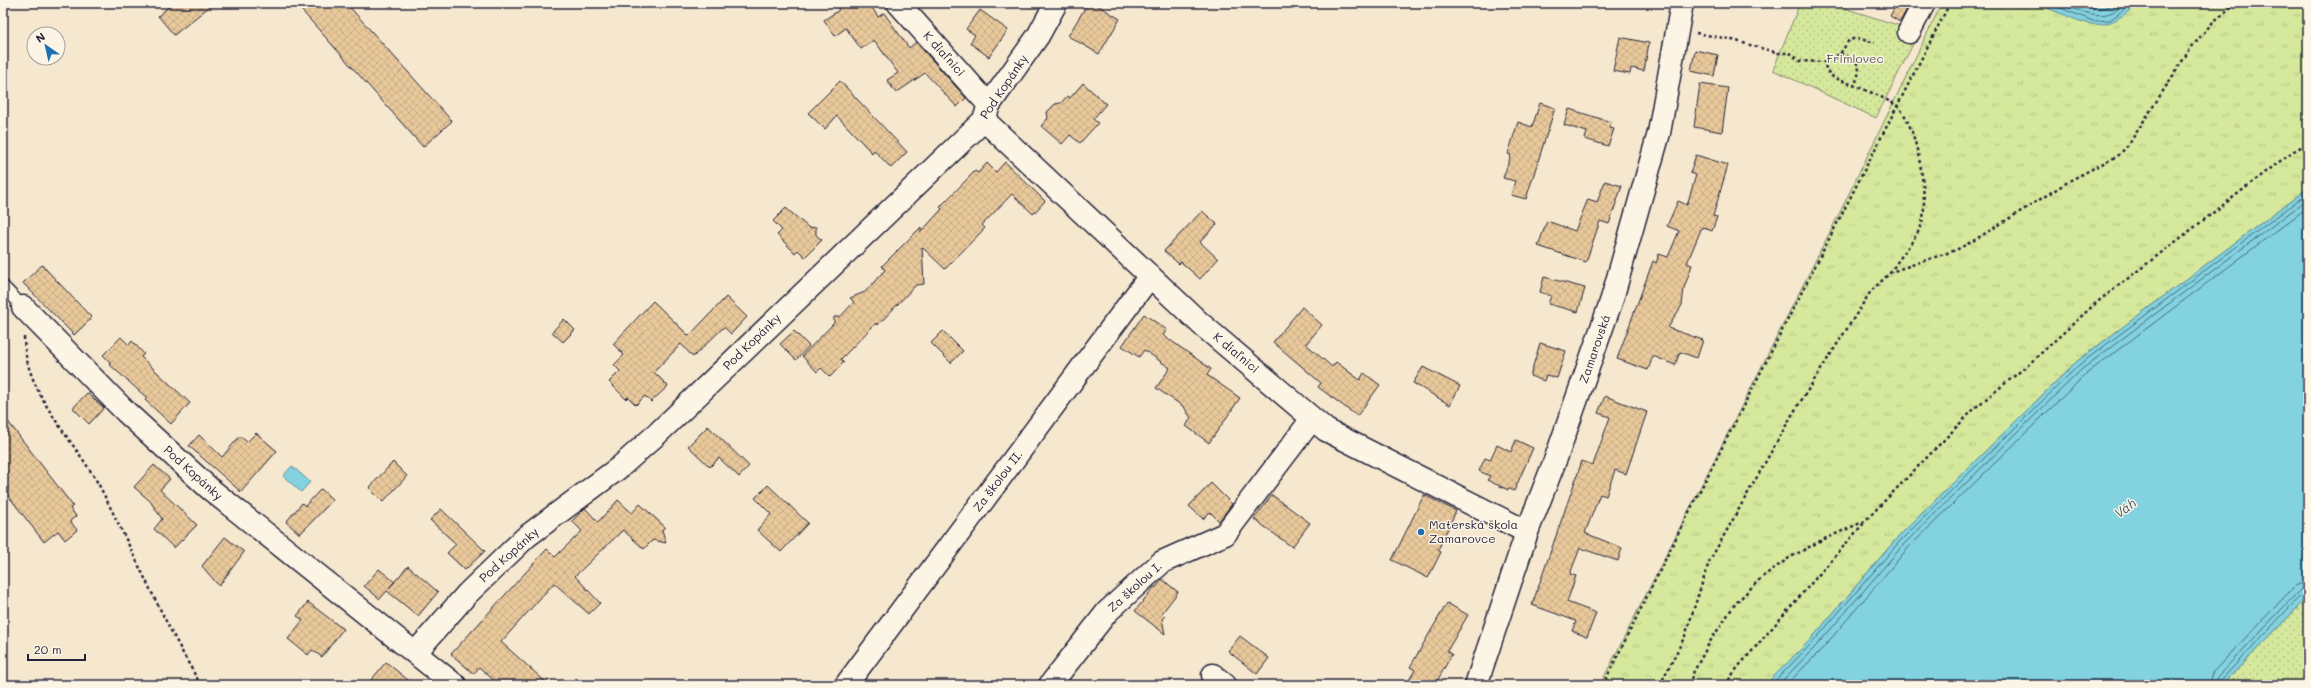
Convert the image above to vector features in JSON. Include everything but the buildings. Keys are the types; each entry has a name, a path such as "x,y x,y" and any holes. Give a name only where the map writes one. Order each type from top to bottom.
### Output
{"street":[{"name":"K diaľnici","path":"898,3 986,112 1150,276 1201,324 1312,419 1326,430 1527,532"},
{"name":"Pod Kopánky","path":"416,652 467,594 526,537 620,467 657,434 986,112 1038,36 1056,3"},
{"name":"Zamarovská","path":"1476,685 1527,532 1556,458 1614,291 1658,132 1682,3"},
{"path":"1909,32 1924,3"},
{"name":"Za školou II.","path":"846,685 1150,276"},
{"name":"Pod Kopánky","path":"23,306 126,412 210,489 266,535 416,652 455,685"},
{"name":"Za školou I.","path":"1050,685 1107,612 1162,562 1224,534 1312,419"}],"lane":[{"path":"3,286 23,306"}],"path":[{"path":"1603,685 1687,516 1950,3"},
{"path":"1891,272 1968,244 2071,180 2119,155 2129,144 2190,49 2213,22 2236,3"},
{"path":"1693,32 1729,39 1778,53 1790,53 1800,61 1825,62 1840,54 1849,40 1857,38 1875,43"},
{"path":"1840,54 1852,58 1858,64 1860,72 1854,86"},
{"path":"1660,685 1685,636 1709,562 1825,360 1870,291 1891,272 1921,226 1925,212 1925,197 1913,135 1906,118 1898,106 1833,76 1826,70 1825,62"},
{"path":"1725,685 1747,656 1865,521 1976,406 2028,365 2096,302 2292,152 2308,143"},
{"path":"23,306 24,349 34,380 49,409 88,465 182,653 201,685"},
{"path":"1690,685 1692,675 1711,640 1735,604 1762,577 1789,558 1809,547 1865,521"},
{"path":"2298,685 2308,679"}],"green space":[{"name":"Frimlovec","path":"1800,3 1829,3 1919,32 1876,118 1773,70"},
{"path":"1942,3 2308,3 2308,188 2076,362 1897,538 1811,639 1765,685 1600,685 1838,216"},
{"path":"2308,594 2308,685 2222,685 2301,604"}],"water":[{"path":"2042,3 2134,3 2134,7 2111,22 2092,24 2082,22 2047,8"},
{"name":"Váh","path":"2308,188 2308,594 2301,604 2222,685 1765,685 1811,639 1897,538 2076,362"},
{"path":"292,466 310,482 301,492 283,476"}],"place":[{"name":"Materská škola Zamarovce","path":"1421,532"}]}
